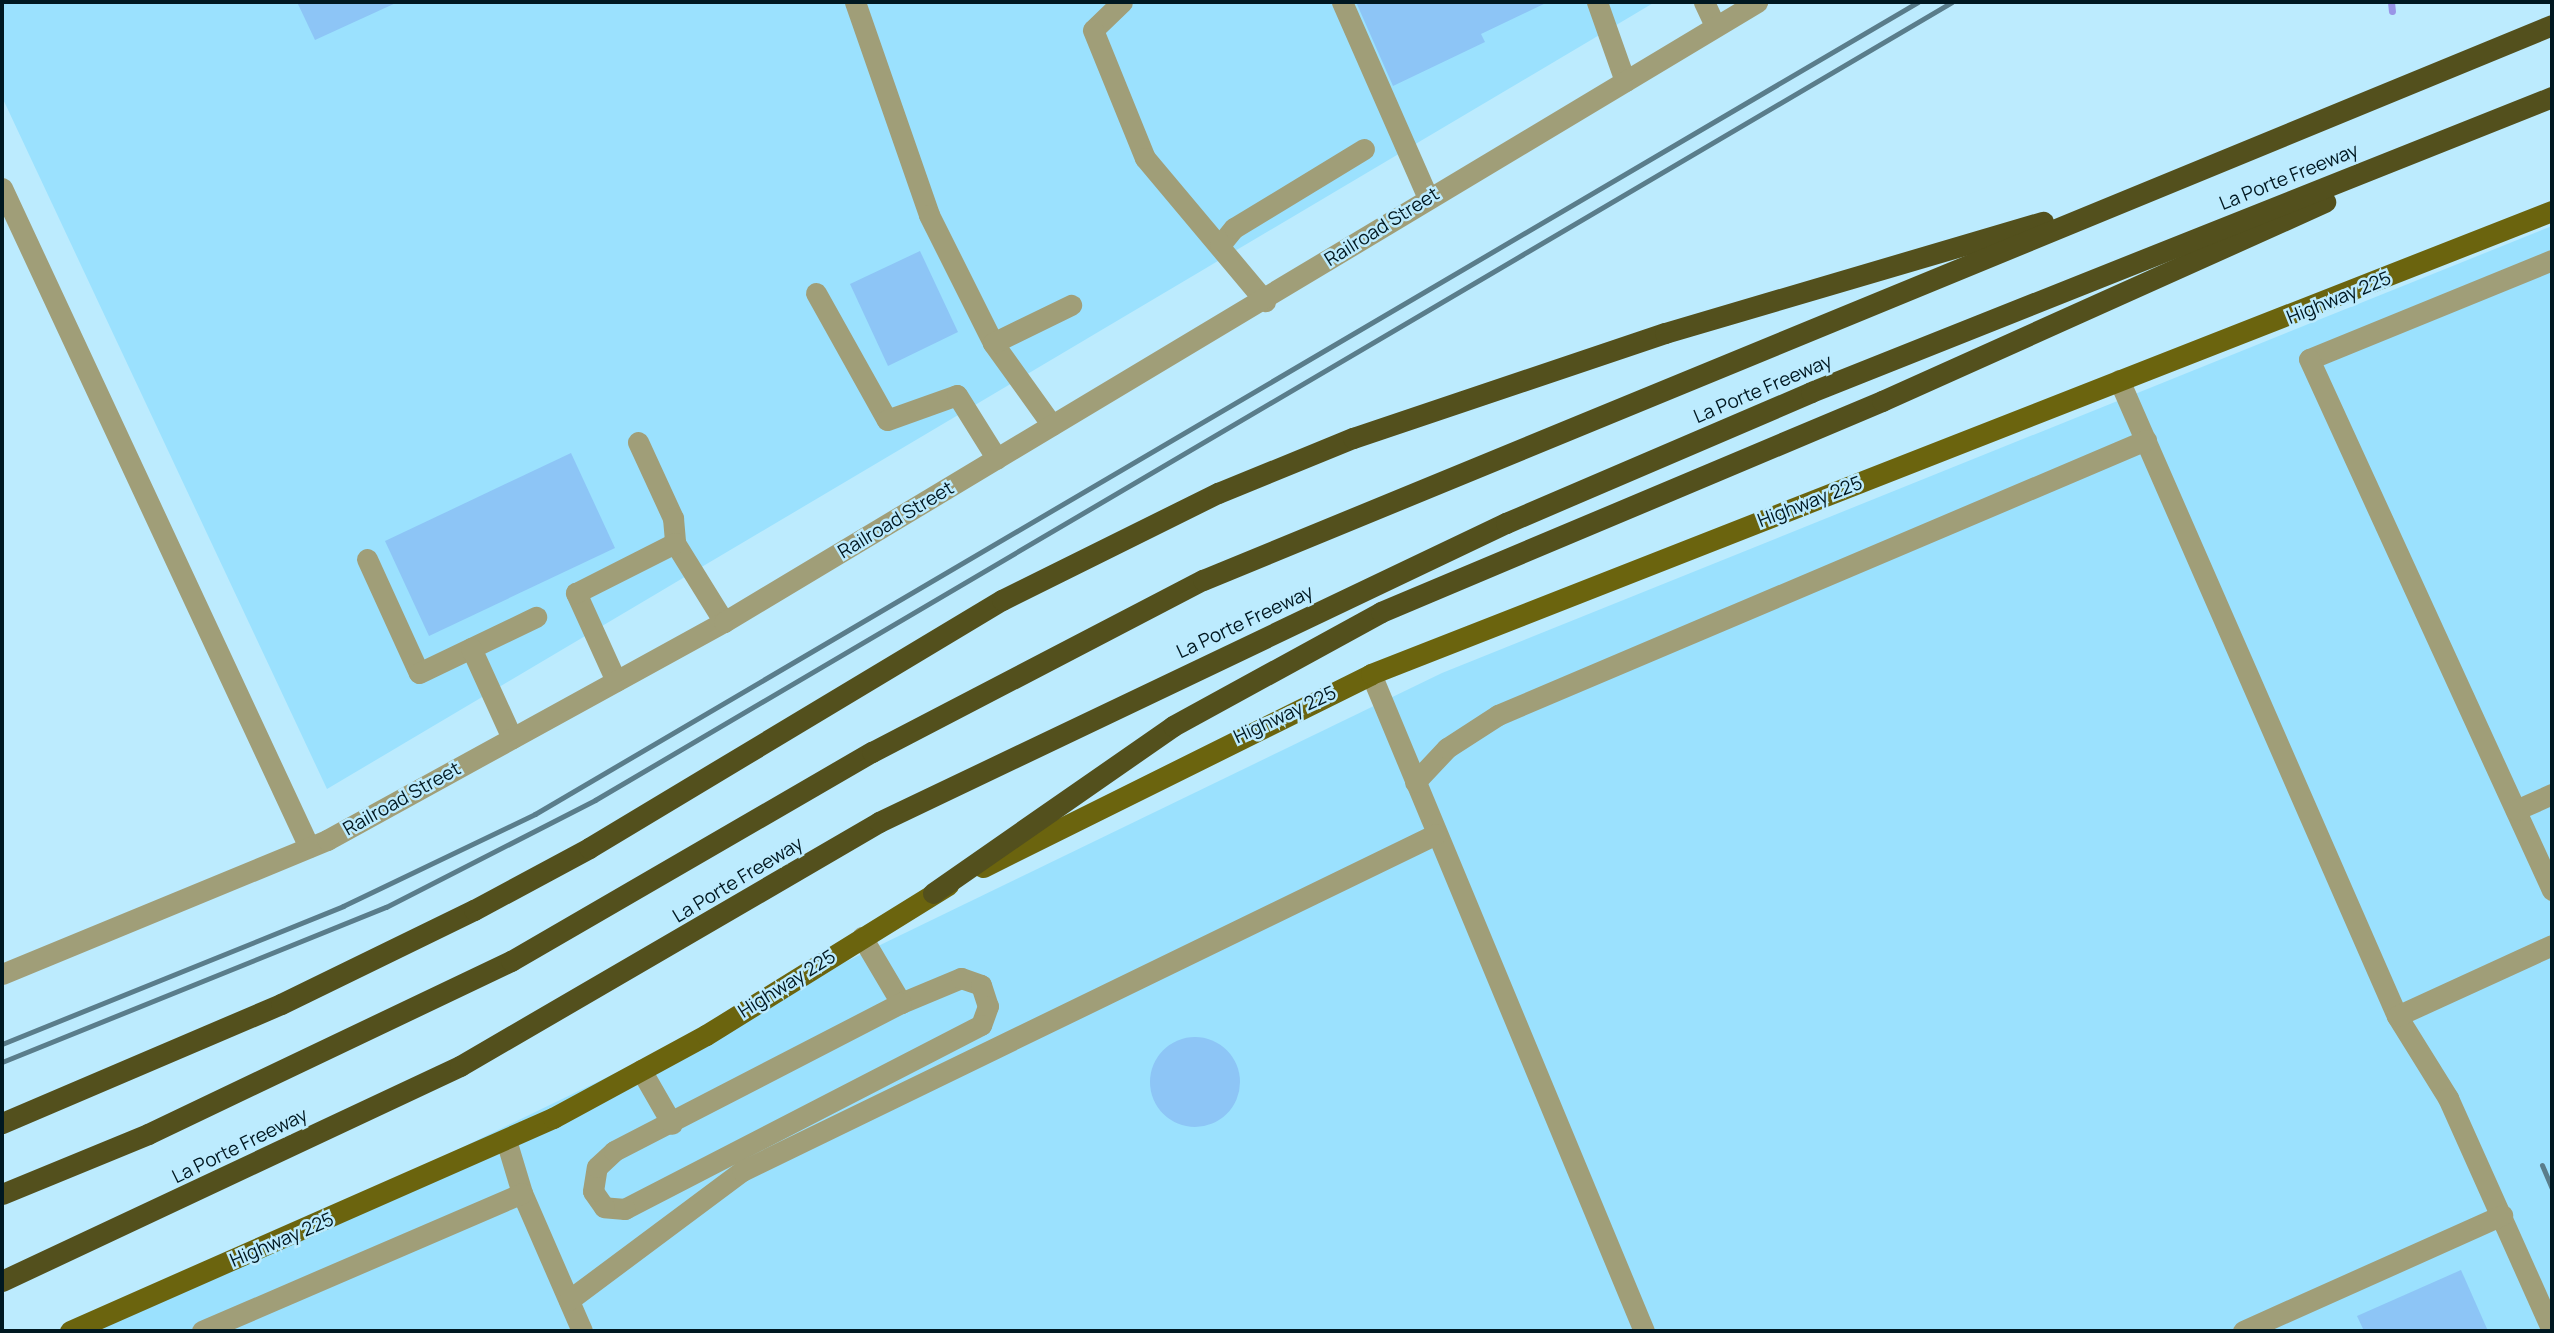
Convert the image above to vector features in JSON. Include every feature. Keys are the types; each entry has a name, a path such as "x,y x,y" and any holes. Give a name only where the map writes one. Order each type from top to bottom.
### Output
{"highway":[{"name":"La Porte Freeway","path":"2,1194 148,1134 511,961 872,752 1203,580 2552,25"},
{"name":"La Porte Freeway","path":"2,1281 460,1066 879,822 1519,517 1811,392 2552,99"},
{"path":"933,893 1173,726 1381,612 1882,401 2552,99"},
{"path":"2,1124 281,1004 474,910 589,848 1002,600 1218,493 1353,438 1665,332 2149,191"}],"main road":[{"name":"Highway 225","path":"70,1331 506,1140 641,1070 933,893 1371,674 2119,380 2301,315 2552,211"}],"street":[{"path":"855,2 929,215 993,343 1052,425"},
{"path":"1122,2 1093,30 1145,158 1265,301"},
{"path":"1342,2 1428,198"},
{"path":"1597,2 1625,81"},
{"path":"1704,2 1715,26"},
{"name":"Railroad Street","path":"2,974 309,847 724,622 1265,301 1428,198 1756,2"},
{"path":"1220,245 1234,228 1364,149"},
{"path":"2,188 309,847"},
{"path":"2552,260 2309,359 2552,890"},
{"path":"816,293 887,420 957,395 997,458"},
{"path":"993,343 1071,305"},
{"path":"2119,380 2397,1017 2448,1098 2552,1331"},
{"path":"1415,782 1447,748 1498,715 2146,440"},
{"path":"638,442 673,518 676,542 724,622"},
{"path":"616,681 576,593 676,542"},
{"path":"367,559 419,673 536,617"},
{"path":"471,648 512,738"},
{"path":"1371,674 1644,1331"},
{"path":"2516,810 2552,794"},
{"path":"569,1300 742,1171 1436,834"},
{"path":"862,937 901,1003"},
{"path":"2397,1017 2552,945"},
{"path":"961,978 981,985 988,1006 981,1025 625,1209 604,1208 593,1191 597,1167 672,1124 901,1003 961,978"},
{"path":"641,1070 672,1124"},
{"path":"506,1140 522,1194 582,1331"},
{"path":"202,1331 522,1194"},
{"path":"2243,1331 2264,1327 2502,1215"}],"shaded area":[{"path":"2,2 1655,2 327,789 2,97"},
{"path":"2552,226 2552,1331 83,1331 1442,673"}],"building":[{"path":"297,2 398,2 315,40"},
{"path":"1356,2 1548,2 1481,34 1485,42 1393,86"},
{"path":"920,251 958,332 888,366 850,284"},
{"path":"571,453 615,548 429,636 385,541"},
{"path":"1195,1037 1212,1040 1227,1050 1237,1065 1240,1082 1237,1099 1227,1114 1212,1124 1195,1127 1178,1124 1163,1114 1153,1099 1150,1082 1153,1065 1163,1050 1178,1040"},
{"path":"2461,1270 2488,1331 2364,1331 2357,1316"}],"waterway":[{"path":"2391,2 2392,11"}],"railway":[{"path":"2,1044 343,906 535,814 1918,2"},
{"path":"2,1062 386,907 595,800 1952,2"},
{"path":"2542,1165 2552,1188"}]}
